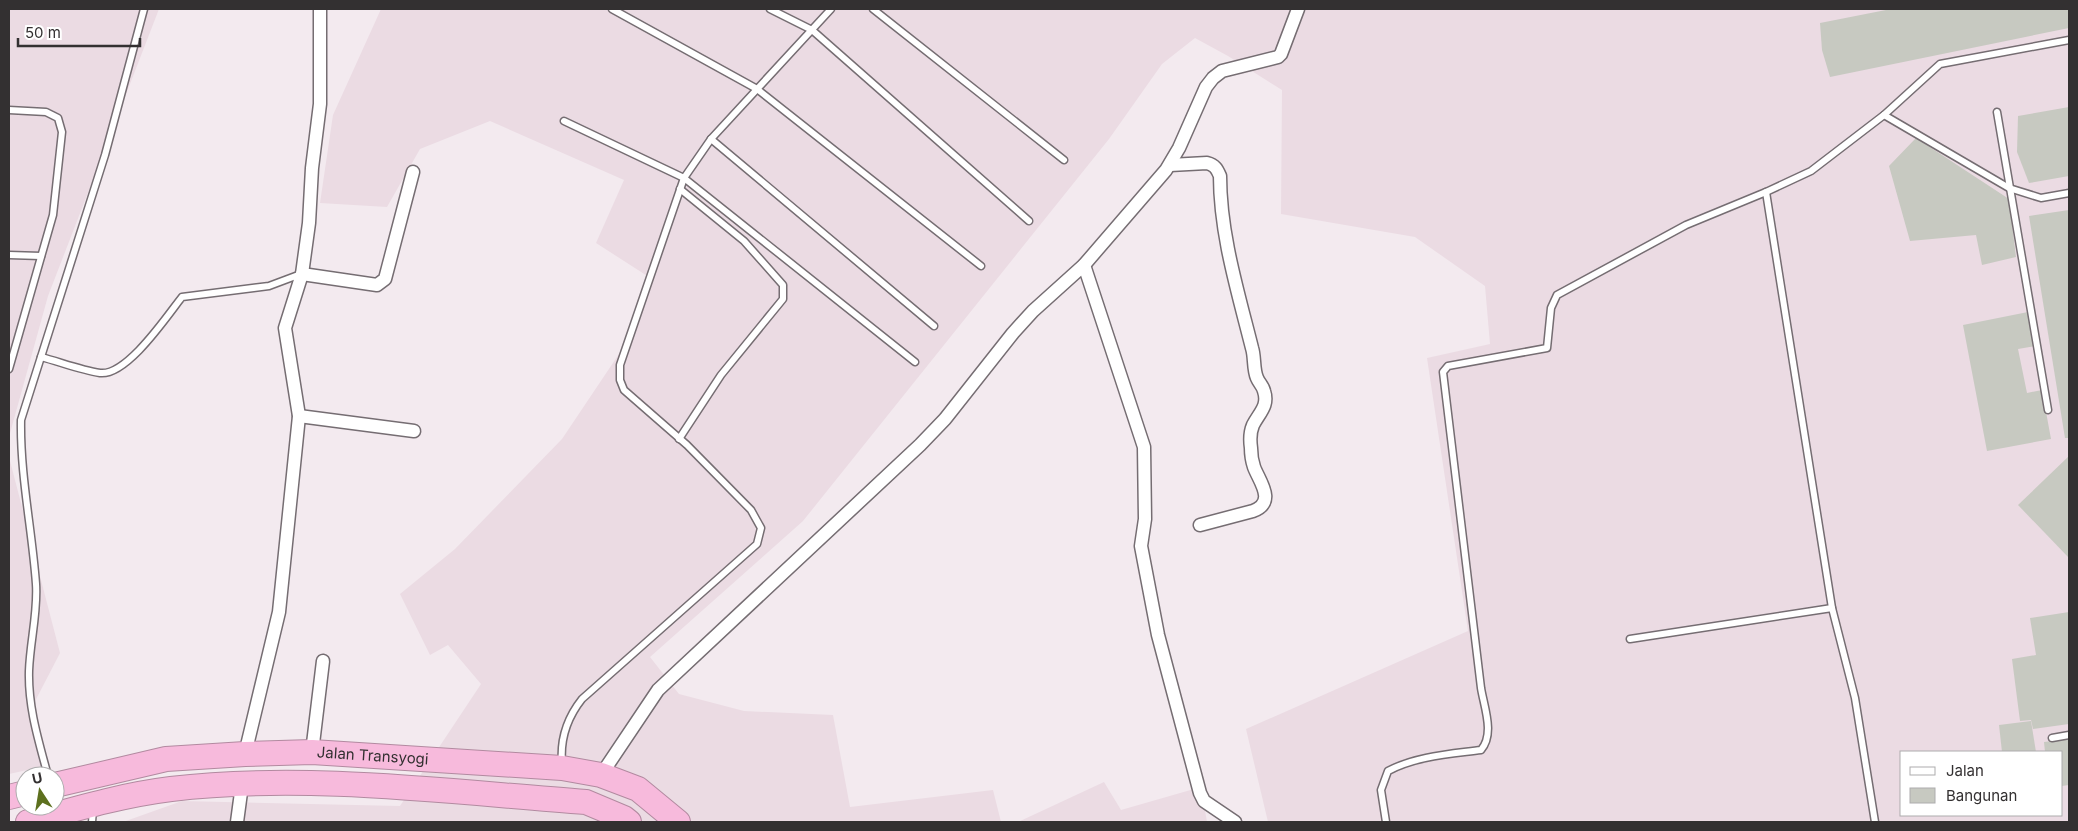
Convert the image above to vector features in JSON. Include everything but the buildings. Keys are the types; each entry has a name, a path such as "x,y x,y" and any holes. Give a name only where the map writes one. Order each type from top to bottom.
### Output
{"highway":[{"name":"Jalan Transyogi","path":"65,783 166,760 245,754 312,752 562,768 601,775 638,789 678,822"},
{"name":"Jalan Transyogi","path":"65,814 92,813 171,789 242,785 328,784 586,802 624,818 629,822"}],"street":[{"path":"245,754 279,612 298,416 285,328 302,274 320,104 320,9"},
{"path":"601,775 658,690 920,445 944,419 1020,325 1084,265 1170,164 1210,83 1222,71 1278,57 1281,54 1298,9"},
{"path":"1170,164 1213,164 1220,176 1223,222 1254,357 1256,377 1264,391 1265,398 1265,407 1251,431 1250,445 1252,461 1262,483 1265,501 1261,508 1253,511 1200,525"},
{"path":"302,274 377,285 381,283 389,264 413,172"},
{"path":"1084,265 1144,447 1145,519 1141,546 1158,635 1200,793 1204,801 1235,822"},
{"path":"298,416 414,431"},
{"path":"312,752 323,662"},
{"path":"237,822 242,785"}],"lane":[{"path":"45,766 34,725 31,702 29,672 36,586 20,442 21,420 105,155 144,9"},
{"path":"612,9 758,89 981,266"},
{"path":"770,9 812,30 1029,222"},
{"path":"562,768 561,755 564,733 571,713 582,699 757,544 761,528 751,510 687,445 624,390 619,373 620,365 684,178 711,139 831,9"},
{"path":"873,9 1064,160"},
{"path":"1386,822 1381,790 1388,771 1398,766 1432,758 1481,750 1486,744 1489,735 1481,688 1444,370 1448,366 1547,348 1551,308 1557,294 1686,224 1811,172 1884,115 1940,64 2069,40"},
{"path":"9,110 46,112 58,118 62,132 53,216 9,369"},
{"path":"1997,112 2048,410"},
{"path":"1884,115 2009,188 2041,198 2069,193"},
{"path":"564,121 684,178 915,362"},
{"path":"711,139 934,326"},
{"path":"679,439 721,375 784,299 785,294 783,285 744,241 680,188"},
{"path":"1766,192 1832,608 1855,698 1875,822"},
{"path":"9,256 41,256"},
{"path":"41,357 102,374 116,370 133,357 182,297 269,286 302,274"},
{"path":"1630,639 1832,608"},
{"path":"2052,738 2069,735"}],"shaded area":[{"path":"9,9 159,9 48,296 9,437"},
{"path":"381,9 2069,9 2069,822 1268,822 1246,729 1468,631 1427,358 1490,344 1485,286 1415,237 1281,214 1282,90 1195,38 1162,64 1109,139 803,521 650,657 679,694 744,711 833,715 850,807 993,790 1001,822 123,822 182,801 400,806 481,684 448,645 430,655 400,594 455,549 562,439 625,345 652,279 596,243 624,180 490,121 420,149 387,207 320,203 333,115"},
{"path":"9,457 60,653 31,709 41,766 15,766 15,773 9,774"},
{"path":"1104,782 1121,810 1201,787 1207,822 1018,822"}]}
